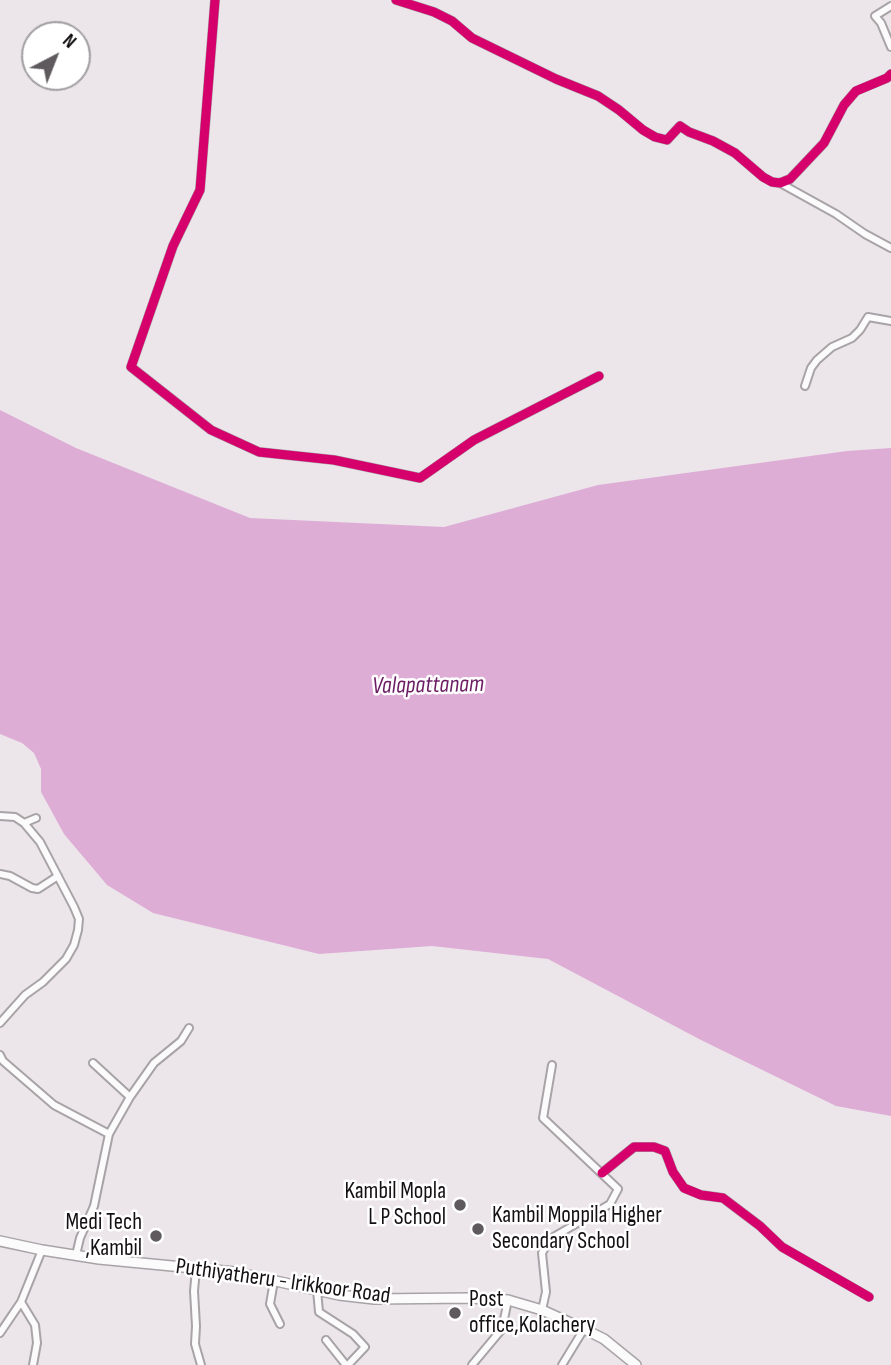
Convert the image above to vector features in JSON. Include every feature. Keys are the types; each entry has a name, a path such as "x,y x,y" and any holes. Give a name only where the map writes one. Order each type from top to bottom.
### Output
{"main road":[{"name":"Puthiyatheru - Irikkoor Road","path":"0,1241 41,1254 76,1255 148,1265 235,1272 373,1299 508,1300 542,1310 604,1339 636,1365"}],"street":[{"path":"215,0 200,190 173,246 131,367 211,430 259,452 334,460 420,478 474,440 599,376"},
{"path":"396,0 434,12 452,21 472,38 597,96 655,137 667,140 680,126 713,141 735,153 763,177 836,214 891,248"},
{"path":"891,6 875,16 881,23 891,47"},
{"path":"779,183 790,180 824,143 844,105 856,91 891,74"},
{"path":"806,386 811,368 817,360 832,347 852,338 868,317 891,321"},
{"path":"0,817 15,817 24,823 40,842 79,919 74,945 66,959 43,982 25,995 0,1023"},
{"path":"24,823 36,818"},
{"path":"0,874 38,889 58,876"},
{"path":"76,1255 80,1238 94,1206 110,1134 130,1097 154,1063 181,1041 189,1028"},
{"path":"0,1055 3,1061 54,1105 110,1134"},
{"path":"93,1063 130,1097"},
{"path":"542,1310 546,1292 542,1253 551,1239 610,1204 618,1189 543,1118 552,1065"},
{"path":"601,1173 634,1147 654,1147 665,1151 673,1172 684,1188 701,1195 723,1198 782,1247 869,1297"},
{"path":"0,1333 21,1302 41,1254"},
{"path":"196,1269 195,1344 201,1365"},
{"path":"274,1281 270,1304 280,1324"},
{"path":"317,1290 319,1312 353,1334 365,1347 347,1365 326,1340"},
{"path":"472,1365 502,1329 508,1300"},
{"path":"21,1302 35,1325 37,1343 33,1365"},
{"path":"562,1365 583,1329"}],"water":[{"name":"Valapattanam","path":"0,410 76,448 250,518 444,527 598,485 847,451 891,448 891,1116 836,1106 701,1040 548,959 432,946 319,954 153,913 107,885 64,834 41,792 41,769 34,753 22,743 0,734"}],"cycle path":[{"path":"215,0 200,190 173,246 131,367 211,430 259,452 334,460 420,478 474,440 599,376"},
{"path":"396,0 434,12 452,21 472,38 556,79 598,96 655,137 667,140 680,126 713,141 735,153 772,182 780,183 790,179 824,143 844,105 856,91 891,74"},
{"path":"602,1173 634,1147 654,1147 665,1151 673,1172 684,1188 701,1195 723,1198 782,1247 869,1297"}],"place":[{"name":"Kambil Mopla L P School","path":"460,1205"},
{"name":"Kambil Moppila Higher Secondary School","path":"478,1229"},
{"name":"Medi Tech ,Kambil","path":"156,1236"},
{"name":"Post office,Kolachery","path":"455,1313"}]}
